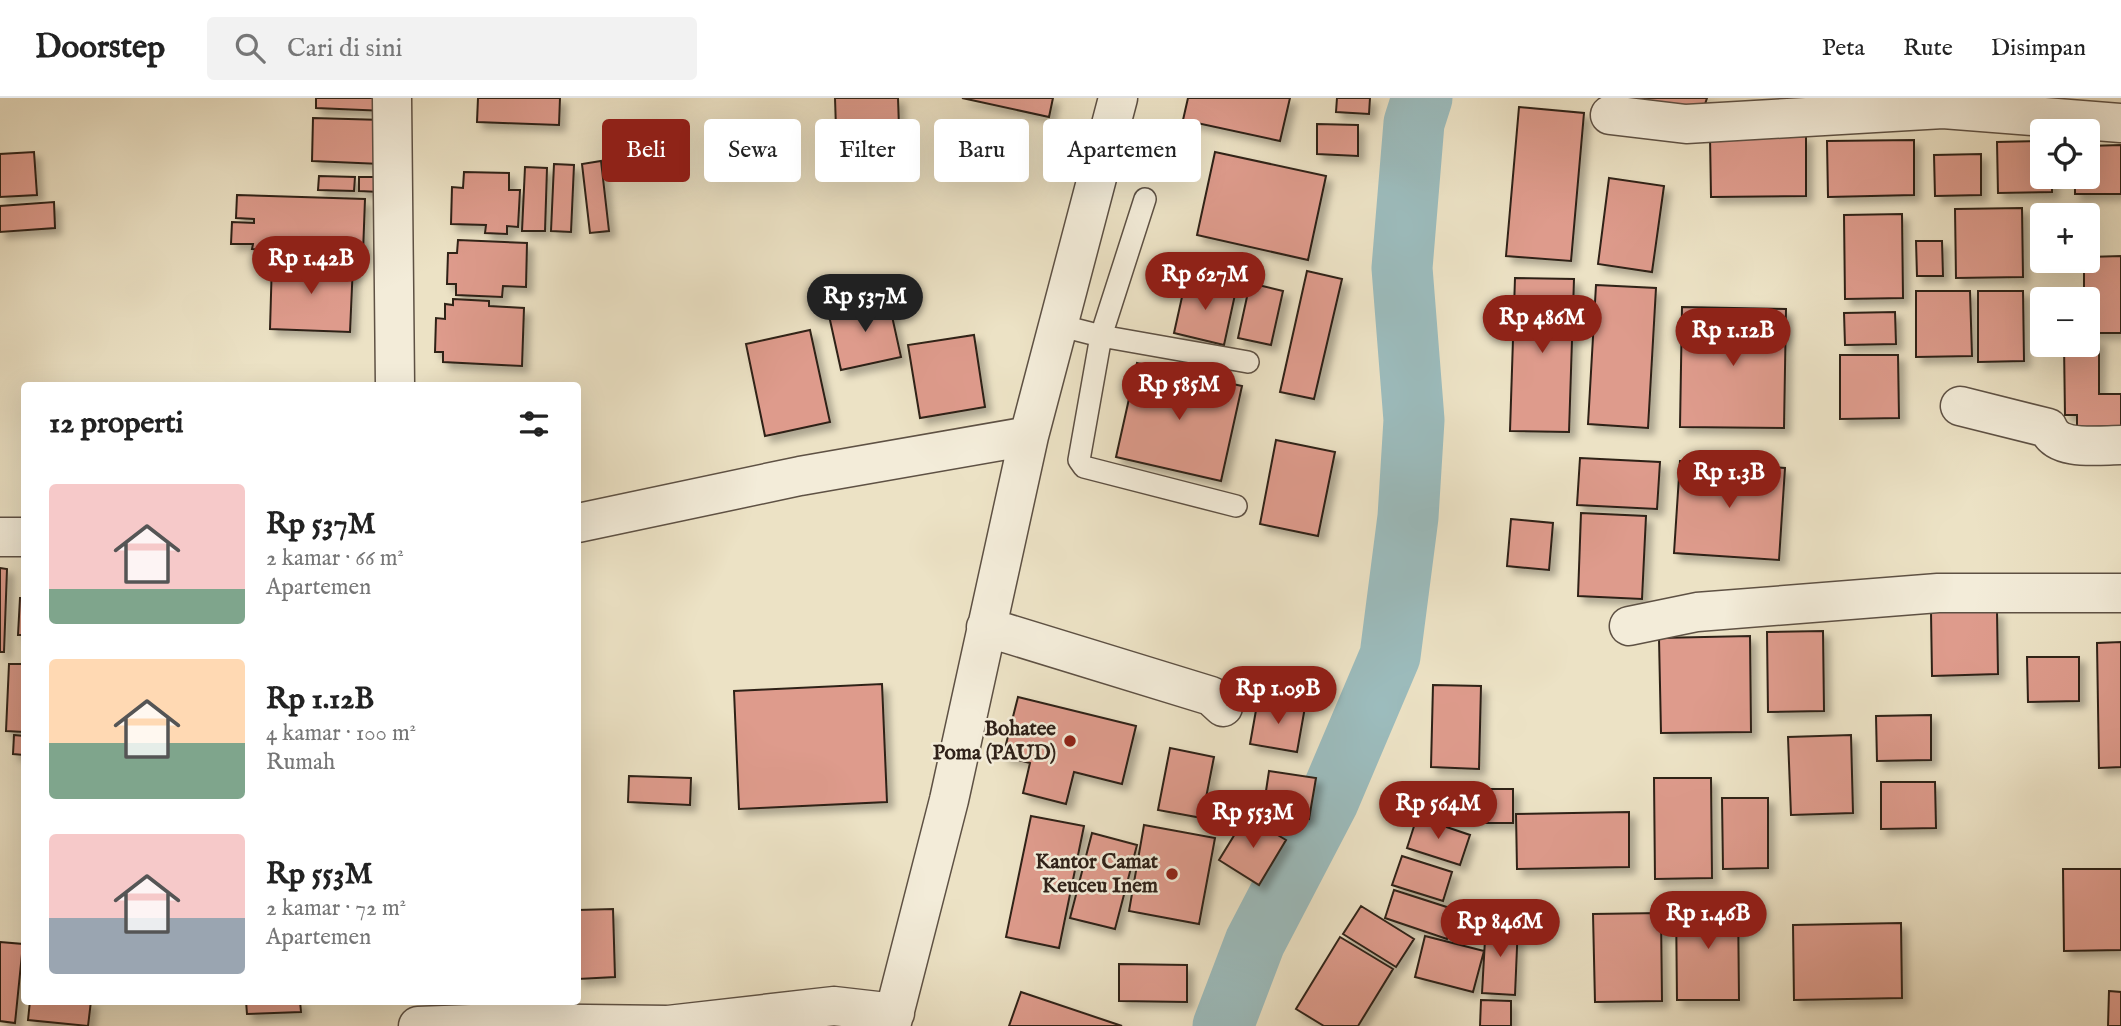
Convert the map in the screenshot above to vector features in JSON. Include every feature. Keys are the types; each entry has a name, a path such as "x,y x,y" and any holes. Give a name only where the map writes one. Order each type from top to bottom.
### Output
{"street":[{"path":"392,98 395,382"},
{"path":"418,1026 667,1025 834,1006 893,1019 949,800 1029,436 1118,98"},
{"path":"1610,115 1686,124 1943,104 2121,123"},
{"path":"1960,406 2048,428 2054,439 2066,444 2121,445"},
{"path":"581,522 800,476 1029,436"},
{"path":"0,537 21,537"},
{"path":"1629,626 1697,612 1938,593 2121,593"},
{"path":"986,627 1211,695 1223,707"},
{"path":"428,1025 429,1005"}],"lane":[{"path":"1145,199 1101,336 1079,460 1084,467 1236,506"},
{"path":"1058,325 1101,336 1248,362"}],"building":[{"path":"316,98 387,98 386,111 316,108"},
{"path":"478,98 560,98 559,125 477,122"},
{"path":"835,98 898,98 899,119 836,119"},
{"path":"962,98 1053,98 1049,117"},
{"path":"1188,98 1290,98 1280,141 1201,124 1201,119 1183,119"},
{"path":"1337,98 1370,98 1369,114 1336,112"},
{"path":"1624,98 1707,98 1699,123"},
{"path":"1519,107 1584,113 1571,261 1506,256"},
{"path":"313,118 383,120 381,164 312,161"},
{"path":"1317,124 1358,125 1358,156 1317,154"},
{"path":"1806,136 1806,196 1711,197 1710,137"},
{"path":"1914,140 1914,195 1828,197 1827,141"},
{"path":"2030,141 2030,189 2052,189 2052,192 1998,193 1997,142"},
{"path":"2121,145 2121,194 2075,194 2075,189 2100,189 2100,146"},
{"path":"34,152 37,195 0,197 0,154"},
{"path":"1215,152 1326,176 1308,260 1197,235"},
{"path":"1981,154 1981,195 1935,196 1934,155"},
{"path":"601,161 609,231 590,233 582,164"},
{"path":"554,164 574,165 571,232 551,231"},
{"path":"525,167 547,168 545,231 522,231"},
{"path":"464,172 509,173 509,190 520,190 518,227 507,226 507,234 485,233 486,225 451,224 452,187 463,188"},
{"path":"319,176 355,177 354,191 318,190"},
{"path":"359,177 381,177 380,192 359,191"},
{"path":"1609,178 1664,186 1652,272 1598,264"},
{"path":"237,195 365,199 363,253 252,249 253,244 231,244 232,222 254,223 254,219 236,218"},
{"path":"54,202 55,228 0,232 0,206"},
{"path":"2022,208 2023,277 1956,278 1955,209"},
{"path":"1902,214 1903,298 1845,299 1844,215"},
{"path":"458,240 527,243 526,287 503,286 502,297 456,295 456,284 447,284 448,253 457,253"},
{"path":"1916,241 1942,241 1943,276 1917,276"},
{"path":"2121,256 2121,333 2100,333 2100,287 2084,287 2084,273 2100,273 2100,257"},
{"path":"272,261 353,264 350,332 270,329"},
{"path":"1307,271 1342,279 1314,399 1280,392"},
{"path":"1515,278 1574,279 1569,432 1510,431"},
{"path":"1186,279 1236,290 1224,345 1174,333"},
{"path":"1250,283 1283,291 1271,345 1238,338"},
{"path":"1596,285 1656,288 1648,428 1588,424"},
{"path":"1916,291 1970,291 1972,356 1916,357"},
{"path":"1978,291 2023,291 2024,361 1978,362"},
{"path":"888,298 901,357 841,370 828,311"},
{"path":"453,299 489,301 489,306 524,308 522,366 443,362 443,352 435,352 436,318 445,319 445,304 453,305"},
{"path":"1682,307 1786,309 1784,428 1680,427"},
{"path":"1895,312 1896,344 1845,345 1844,313"},
{"path":"810,330 830,422 765,436 746,344"},
{"path":"974,335 985,407 920,418 908,345"},
{"path":"1840,355 1898,355 1899,418 1840,419"},
{"path":"2064,357 2099,357 2099,394 2121,394 2121,426 2077,427 2077,415 2065,415"},
{"path":"1137,363 1242,386 1221,481 1116,457"},
{"path":"1276,440 1335,452 1318,536 1260,524"},
{"path":"1580,458 1660,462 1657,509 1577,505"},
{"path":"1680,461 1785,468 1779,560 1674,553"},
{"path":"1581,513 1646,516 1642,599 1578,596"},
{"path":"1511,519 1553,523 1549,570 1507,566"},
{"path":"0,568 7,569 4,652 0,652"},
{"path":"20,598 21,598 21,635 18,635"},
{"path":"1997,611 1998,674 1932,676 1931,612"},
{"path":"1823,631 1824,711 1768,712 1767,632"},
{"path":"1750,636 1751,732 1661,733 1659,638"},
{"path":"2121,642 2121,767 2099,768 2097,643"},
{"path":"2027,657 2079,657 2079,701 2028,702"},
{"path":"9,664 21,664 21,732 6,731"},
{"path":"882,684 887,802 739,809 734,691"},
{"path":"1433,685 1481,686 1479,769 1431,767"},
{"name":"Bohatee Poma (PAUD)","path":"1018,697 1136,726 1122,784 1074,772 1066,804 1023,793 1030,763 1003,756"},
{"path":"1258,699 1305,707 1297,752 1250,744"},
{"path":"1931,715 1931,760 1877,761 1876,716"},
{"path":"14,735 21,736 21,755 13,754"},
{"path":"1851,735 1853,813 1791,815 1788,737"},
{"path":"1170,748 1214,757 1202,818 1158,810"},
{"path":"1269,771 1316,778 1309,819 1263,811"},
{"path":"629,776 691,778 690,805 628,802"},
{"path":"1654,778 1711,778 1712,878 1655,879"},
{"path":"1881,782 1935,782 1936,828 1881,829"},
{"path":"1432,783 1474,785 1473,819 1431,817"},
{"path":"1482,789 1513,789 1513,823 1482,823"},
{"path":"1722,798 1768,798 1768,868 1723,869"},
{"path":"1629,812 1629,867 1517,869 1516,814"},
{"path":"1031,816 1084,826 1059,948 1006,937"},
{"path":"1246,816 1286,840 1259,885 1219,860"},
{"path":"1417,817 1470,835 1460,865 1407,848"},
{"name":"Kantor Camat Keuceu Inem","path":"1144,825 1215,838 1199,924 1129,911"},
{"path":"1092,833 1137,845 1115,929 1070,918"},
{"path":"1402,856 1452,872 1443,901 1392,885"},
{"path":"2063,869 2121,869 2121,950 2064,951"},
{"path":"1394,890 1456,910 1447,939 1385,918"},
{"path":"1738,901 1739,1000 1677,1000 1676,902"},
{"path":"1361,906 1414,939 1396,967 1343,934"},
{"path":"613,909 615,977 581,979 581,910"},
{"path":"1661,913 1662,1001 1595,1002 1593,914"},
{"path":"1486,922 1518,924 1515,995 1482,993"},
{"path":"1901,923 1902,998 1794,1000 1793,925"},
{"path":"1425,936 1484,951 1473,992 1415,977"},
{"path":"1340,937 1393,969 1358,1026 1324,1026 1296,1009"},
{"path":"0,942 21,944 15,1023 0,1021"},
{"path":"1119,964 1187,965 1187,1002 1119,1001"},
{"path":"2109,991 2121,992 2121,1026 2108,1026"},
{"path":"1021,992 1122,1026 1009,1026"},
{"path":"1481,1000 1511,1001 1511,1026 1480,1026"},
{"path":"30,1005 91,1005 88,1026 28,1020"},
{"path":"246,1005 300,1005 301,1012 247,1014"}],"waterway":[{"path":"1223,1026 1255,942 1328,802 1390,656 1408,517 1414,420 1402,268 1414,123 1422,98"}],"place":[{"name":"Bohatee Poma (PAUD)","path":"1070,741"},
{"name":"Kantor Camat Keuceu Inem","path":"1172,874"}]}
